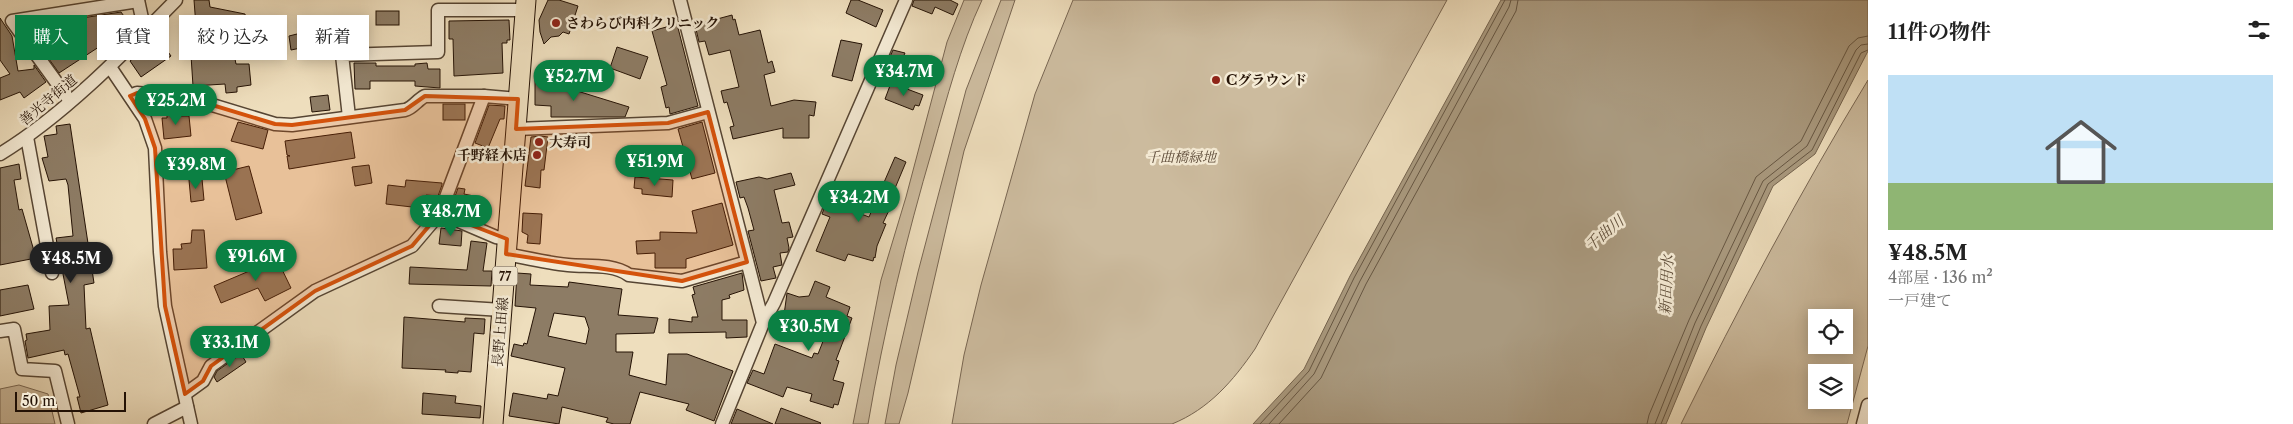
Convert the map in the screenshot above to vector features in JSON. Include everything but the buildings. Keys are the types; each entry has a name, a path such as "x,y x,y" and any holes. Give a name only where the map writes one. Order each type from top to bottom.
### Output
{"main road":[{"name":"長野上田線","path":"492,424 526,5"}],"street":[{"name":"善光寺街道","path":"161,15 176,0"},
{"path":"680,0 762,323"},
{"path":"722,424 762,323 774,303 906,0"},
{"path":"70,101 6,22 138,1 141,15"},
{"path":"349,117 342,55 438,52 438,10 526,5"},
{"name":"善光寺街道","path":"0,154 27,137 117,60"},
{"path":"110,67 145,119 155,148 160,252 166,306 190,424"},
{"path":"130,96 137,93 189,98 275,124 292,125 410,109 419,99 425,96 484,96 518,99"},
{"path":"185,394 204,381 211,366 315,291 412,246 440,213 484,96"},
{"path":"516,129 668,123 708,112"},
{"path":"27,137 52,273"},
{"path":"440,213 496,237 507,246 568,265 591,265 622,270 628,275 682,281 747,262"},
{"path":"439,306 502,310"},
{"path":"0,331 14,329 22,370 54,371 68,424"},
{"path":"1863,424 1868,405"},
{"path":"154,424 187,407"}],"highlighted area":[{"path":"137,93 189,98 275,124 292,125 405,110 425,96 518,99 516,129 668,123 708,112 747,262 682,281 506,254 507,239 440,213 412,246 315,291 211,366 203,381 185,394 165,306 155,148 145,119 130,96"}],"green space":[{"path":"964,0 982,0 954,73 914,216 888,319 868,424 853,424 881,280 906,197 947,42"},
{"path":"1001,0 1015,0 964,151 908,393 899,424 885,424 896,365 918,272 966,90"},
{"name":"千曲橋緑地","path":"1073,0 1447,0 1255,349 1229,383 1209,402 1172,424 952,424 964,355 981,285 1035,94"},
{"path":"1868,80 1868,346 1853,402 1853,364 1808,364 1808,409 1851,409 1847,424 1681,424 1771,250"},
{"path":"19,385 48,394 55,424 0,424 0,389"}],"water":[{"path":"1501,0 1868,0 1868,51 1815,154 1773,186 1706,328 1666,424 1253,424 1304,369 1350,276"}],"place":[{"name":"さわらび内科クリニック","path":"556,23"},
{"name":"Cグラウンド","path":"1216,80"},
{"name":"大寿司","path":"539,142"},
{"name":"千野経木店","path":"537,155"}],"water label":[{"name":"千曲川","path":"1604,233"},
{"name":"新田用水","path":"1666,285"}]}
